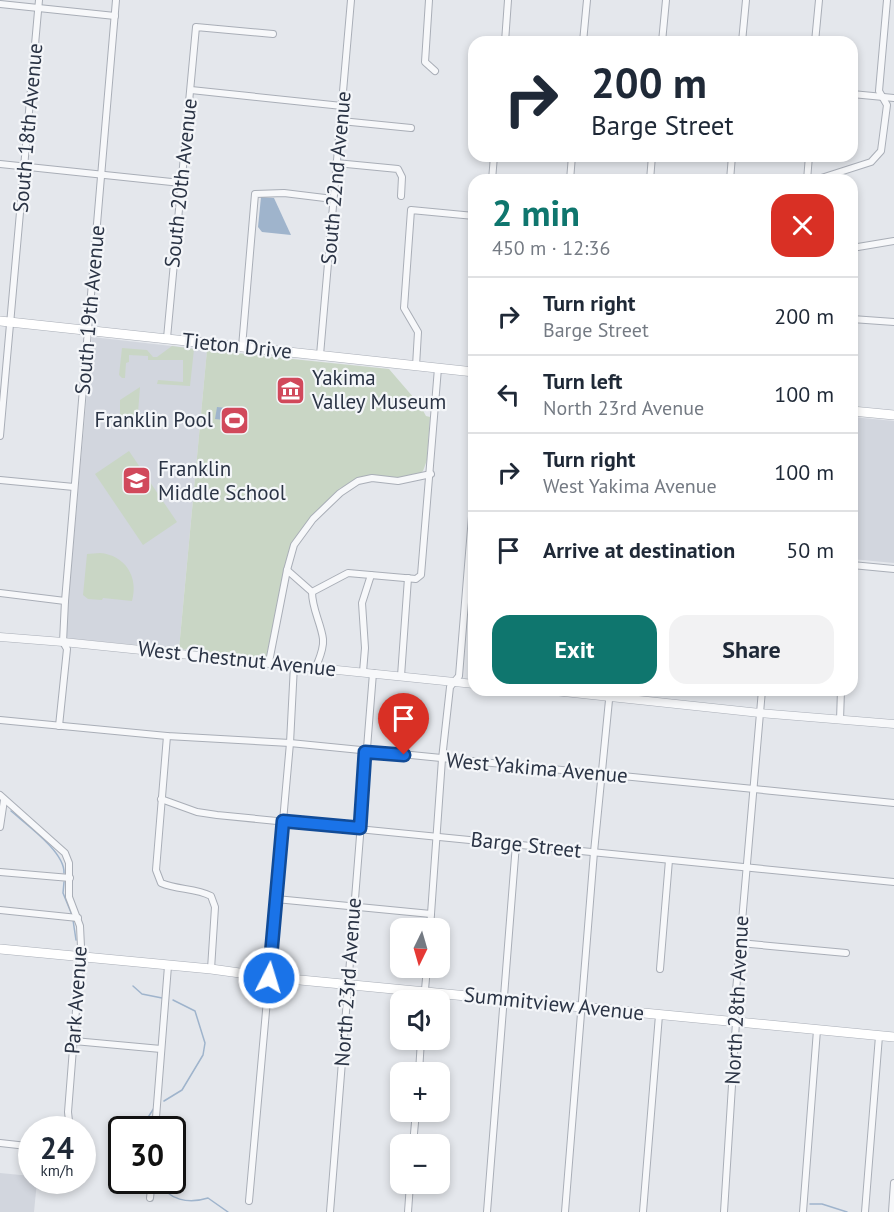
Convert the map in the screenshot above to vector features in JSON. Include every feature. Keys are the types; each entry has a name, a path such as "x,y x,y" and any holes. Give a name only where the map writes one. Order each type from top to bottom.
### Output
{"main road":[{"name":"Tieton Drive","path":"5,322 468,371"},
{"path":"858,412 894,415"},
{"name":"Summitview Avenue","path":"0,949 211,969 269,978 348,984 390,991"},
{"name":"Summitview Avenue","path":"450,997 504,999 894,1037"}],"street":[{"name":"South 18th Avenue","path":"0,436 5,322 24,166 39,0"},
{"name":"South 19th Avenue","path":"59,726 67,649 63,642 65,601 116,0"},
{"name":"South 22nd Avenue","path":"320,355 351,0"},
{"path":"429,0 425,62 435,71"},
{"path":"505,36 508,0"},
{"path":"584,36 587,0"},
{"path":"663,36 666,0"},
{"path":"743,36 746,0"},
{"path":"816,36 819,0"},
{"path":"836,174 864,166 878,157 883,143 887,105 879,91 887,0"},
{"path":"0,4 115,16"},
{"name":"South 20th Avenue","path":"166,339 196,27 273,34"},
{"path":"190,90 342,106"},
{"path":"858,95 894,98"},
{"path":"341,121 411,128"},
{"path":"336,163 398,169 402,177 401,196"},
{"path":"0,164 181,183"},
{"path":"242,347 255,194 284,194 333,199"},
{"path":"416,366 418,332 404,308 411,210 468,215"},
{"path":"858,247 894,241"},
{"path":"858,319 894,322"},
{"path":"312,592 348,573 408,578 419,578 421,575 438,368"},
{"path":"269,662 294,545 313,519 340,493 358,481 372,478 398,481 431,474"},
{"path":"0,480 74,487"},
{"path":"431,918 442,759 450,687 459,676 468,566"},
{"path":"858,567 894,570"},
{"path":"287,570 312,592 312,605 323,640 316,667"},
{"path":"363,672 365,648 362,603 370,575"},
{"path":"401,676 408,578"},
{"path":"0,593 65,601"},
{"name":"West Chestnut Avenue","path":"0,637 468,683"},
{"path":"249,1201 290,743 294,665"},
{"name":"North 23rd Avenue","path":"330,1212 373,673"},
{"path":"565,1212 594,852 610,696"},
{"path":"632,696 760,713 894,724"},
{"name":"North 28th Avenue","path":"724,1212 739,943 761,696"},
{"path":"840,720 841,696"},
{"name":"West Yakima Avenue","path":"0,720 167,736 290,743 894,803"},
{"path":"167,736 156,870 161,883 172,888 200,890 211,896 215,907 211,969"},
{"path":"0,828 2,797"},
{"name":"Park Avenue","path":"2,797 65,853 69,862 69,897 81,938 81,958 68,1116"},
{"name":"Barge Street","path":"161,799 197,812 894,882"},
{"path":"486,1212 516,844"},
{"path":"660,969 669,860"},
{"path":"0,872 70,878"},
{"path":"276,899 431,914"},
{"path":"0,910 74,918"},
{"path":"739,943 846,953"},
{"path":"156,1116 168,966"},
{"path":"644,1212 658,1014"},
{"path":"803,1212 817,1030"},
{"path":"894,1030 894,1037"},
{"path":"865,1212 879,1036"},
{"path":"74,1041 161,1049"},
{"path":"0,1143 18,1145"},
{"path":"892,1212 894,1184"},
{"path":"150,1194 150,1198"},
{"path":"408,1212 409,1194"}],"shaded area":[{"name":"Franklin Middle School","path":"92,337 207,350 179,649 65,638"},
{"path":"858,418 894,421 894,563 858,560"},
{"path":"0,1173 18,1175 18,1194 36,1194 34,1212 0,1212"}],"green space":[{"path":"172,346 194,349 190,386 157,384 158,380 183,382 183,360 148,360 148,356 129,355 125,378 119,375 122,348 147,350 153,357 157,357"},
{"path":"207,350 389,369 420,405 426,416 430,417 427,460 423,471 418,475 402,478 369,476 340,488 297,536 288,554 266,658 179,649"},
{"path":"140,387 137,426 120,416 120,400"},
{"path":"129,451 177,522 143,545 95,474"},
{"path":"100,553 117,558 128,569 132,576 134,592 132,601 88,599 83,595 87,554"}],"water":[{"path":"261,197 274,198 291,235 262,232 258,227"},
{"name":"Franklin Pool","path":"217,407 245,410 243,432 233,431 233,421 215,419"}],"waterway":[{"path":"11,811 52,848 63,865 64,873"},
{"path":"64,882 63,893 72,915"},
{"path":"73,920 76,940"},
{"path":"133,986 142,994 162,998"},
{"path":"164,1101 182,1090 203,1055 205,1043 195,1011 173,1000"},
{"path":"149,1116 154,1108"},
{"path":"168,1194 194,1201 208,1198 228,1212"},
{"path":"810,1204 822,1204 847,1212"}],"place":[{"name":"Yakima Valley Museum","path":"291,390"},
{"name":"Franklin Pool","path":"234,420"},
{"name":"Franklin Middle School","path":"137,481"}],"route":[{"path":"269,978 283,821 360,828 365,752 404,755"}]}
